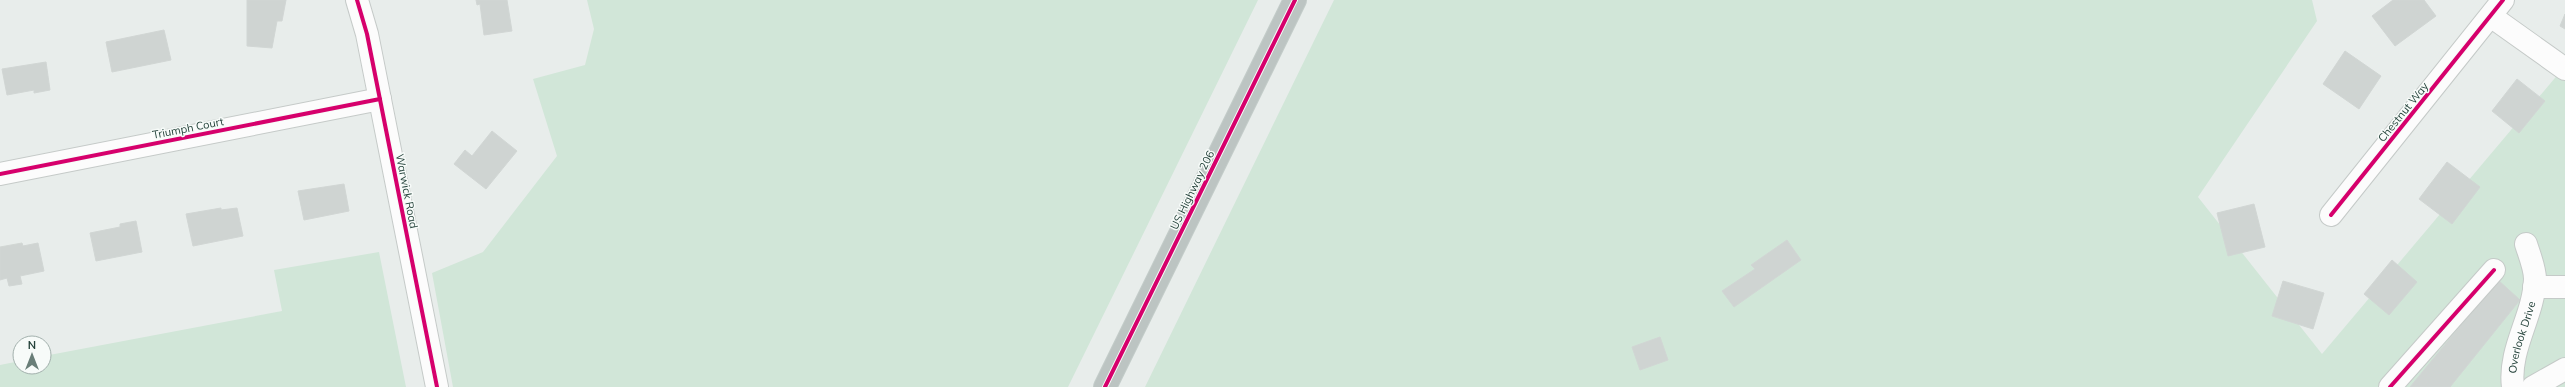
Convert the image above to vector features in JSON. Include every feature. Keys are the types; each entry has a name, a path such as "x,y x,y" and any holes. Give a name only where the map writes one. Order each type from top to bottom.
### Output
{"highway":[{"name":"US Highway 206","path":"1105,387 1295,0"}],"street":[{"name":"Warwick Road","path":"357,0 367,34 437,387"},
{"path":"2498,8 2565,68"},
{"name":"Chestnut Way","path":"2331,215 2498,8"},
{"name":"Triumph Court","path":"0,174 380,99"},
{"path":"2526,244 2535,278 2534,287 2565,287"},
{"path":"2390,387 2494,270"},
{"name":"Overlook Drive","path":"2513,387 2515,353 2534,287"},
{"path":"2533,387 2565,369"}],"green space":[{"path":"587,0 1258,0 1068,387 453,387 432,273 483,252 557,156 533,79 585,65 594,29"},
{"path":"1334,0 2312,0 2317,21 2198,197 2322,354 2565,66 2565,387 1145,387"},
{"path":"379,252 406,387 0,387 0,365 12,363 12,375 52,375 52,354 282,311 274,270"}],"building":[{"path":"247,0 286,0 282,21 277,21 272,48 247,46"},
{"path":"476,0 507,0 512,31 484,35 480,4 477,5"},
{"path":"2393,0 2424,0 2436,16 2395,46 2372,16"},
{"path":"2565,14 2565,29 2560,26"},
{"path":"164,30 171,60 112,72 106,42"},
{"path":"2345,51 2381,76 2359,109 2323,84"},
{"path":"46,62 50,90 34,93 34,90 7,95 2,69"},
{"path":"2517,79 2545,101 2519,133 2492,111"},
{"path":"492,131 517,151 486,189 454,164 465,150 472,156"},
{"path":"2447,162 2480,187 2452,224 2419,199"},
{"path":"344,184 349,211 304,220 298,191"},
{"path":"2254,204 2265,247 2228,256 2217,213"},
{"path":"221,208 221,210 237,208 243,236 193,246 186,214"},
{"path":"136,221 142,252 96,261 90,233 120,227 120,224"},
{"path":"1787,240 1801,260 1734,307 1722,291 1755,269 1751,265"},
{"path":"22,243 23,246 38,243 44,271 20,276 22,284 9,286 7,278 0,280 0,247"},
{"path":"2392,260 2417,282 2389,315 2364,294"},
{"path":"2498,280 2520,300 2450,387 2410,387"},
{"path":"2283,281 2324,293 2313,329 2272,316"},
{"path":"1660,337 1668,360 1640,370 1632,347"}],"cycle path":[{"path":"357,0 367,34 437,387"},
{"path":"1105,387 1295,0"},
{"path":"2331,215 2503,0"},
{"path":"0,174 380,99"},
{"path":"2390,387 2494,270"}]}
